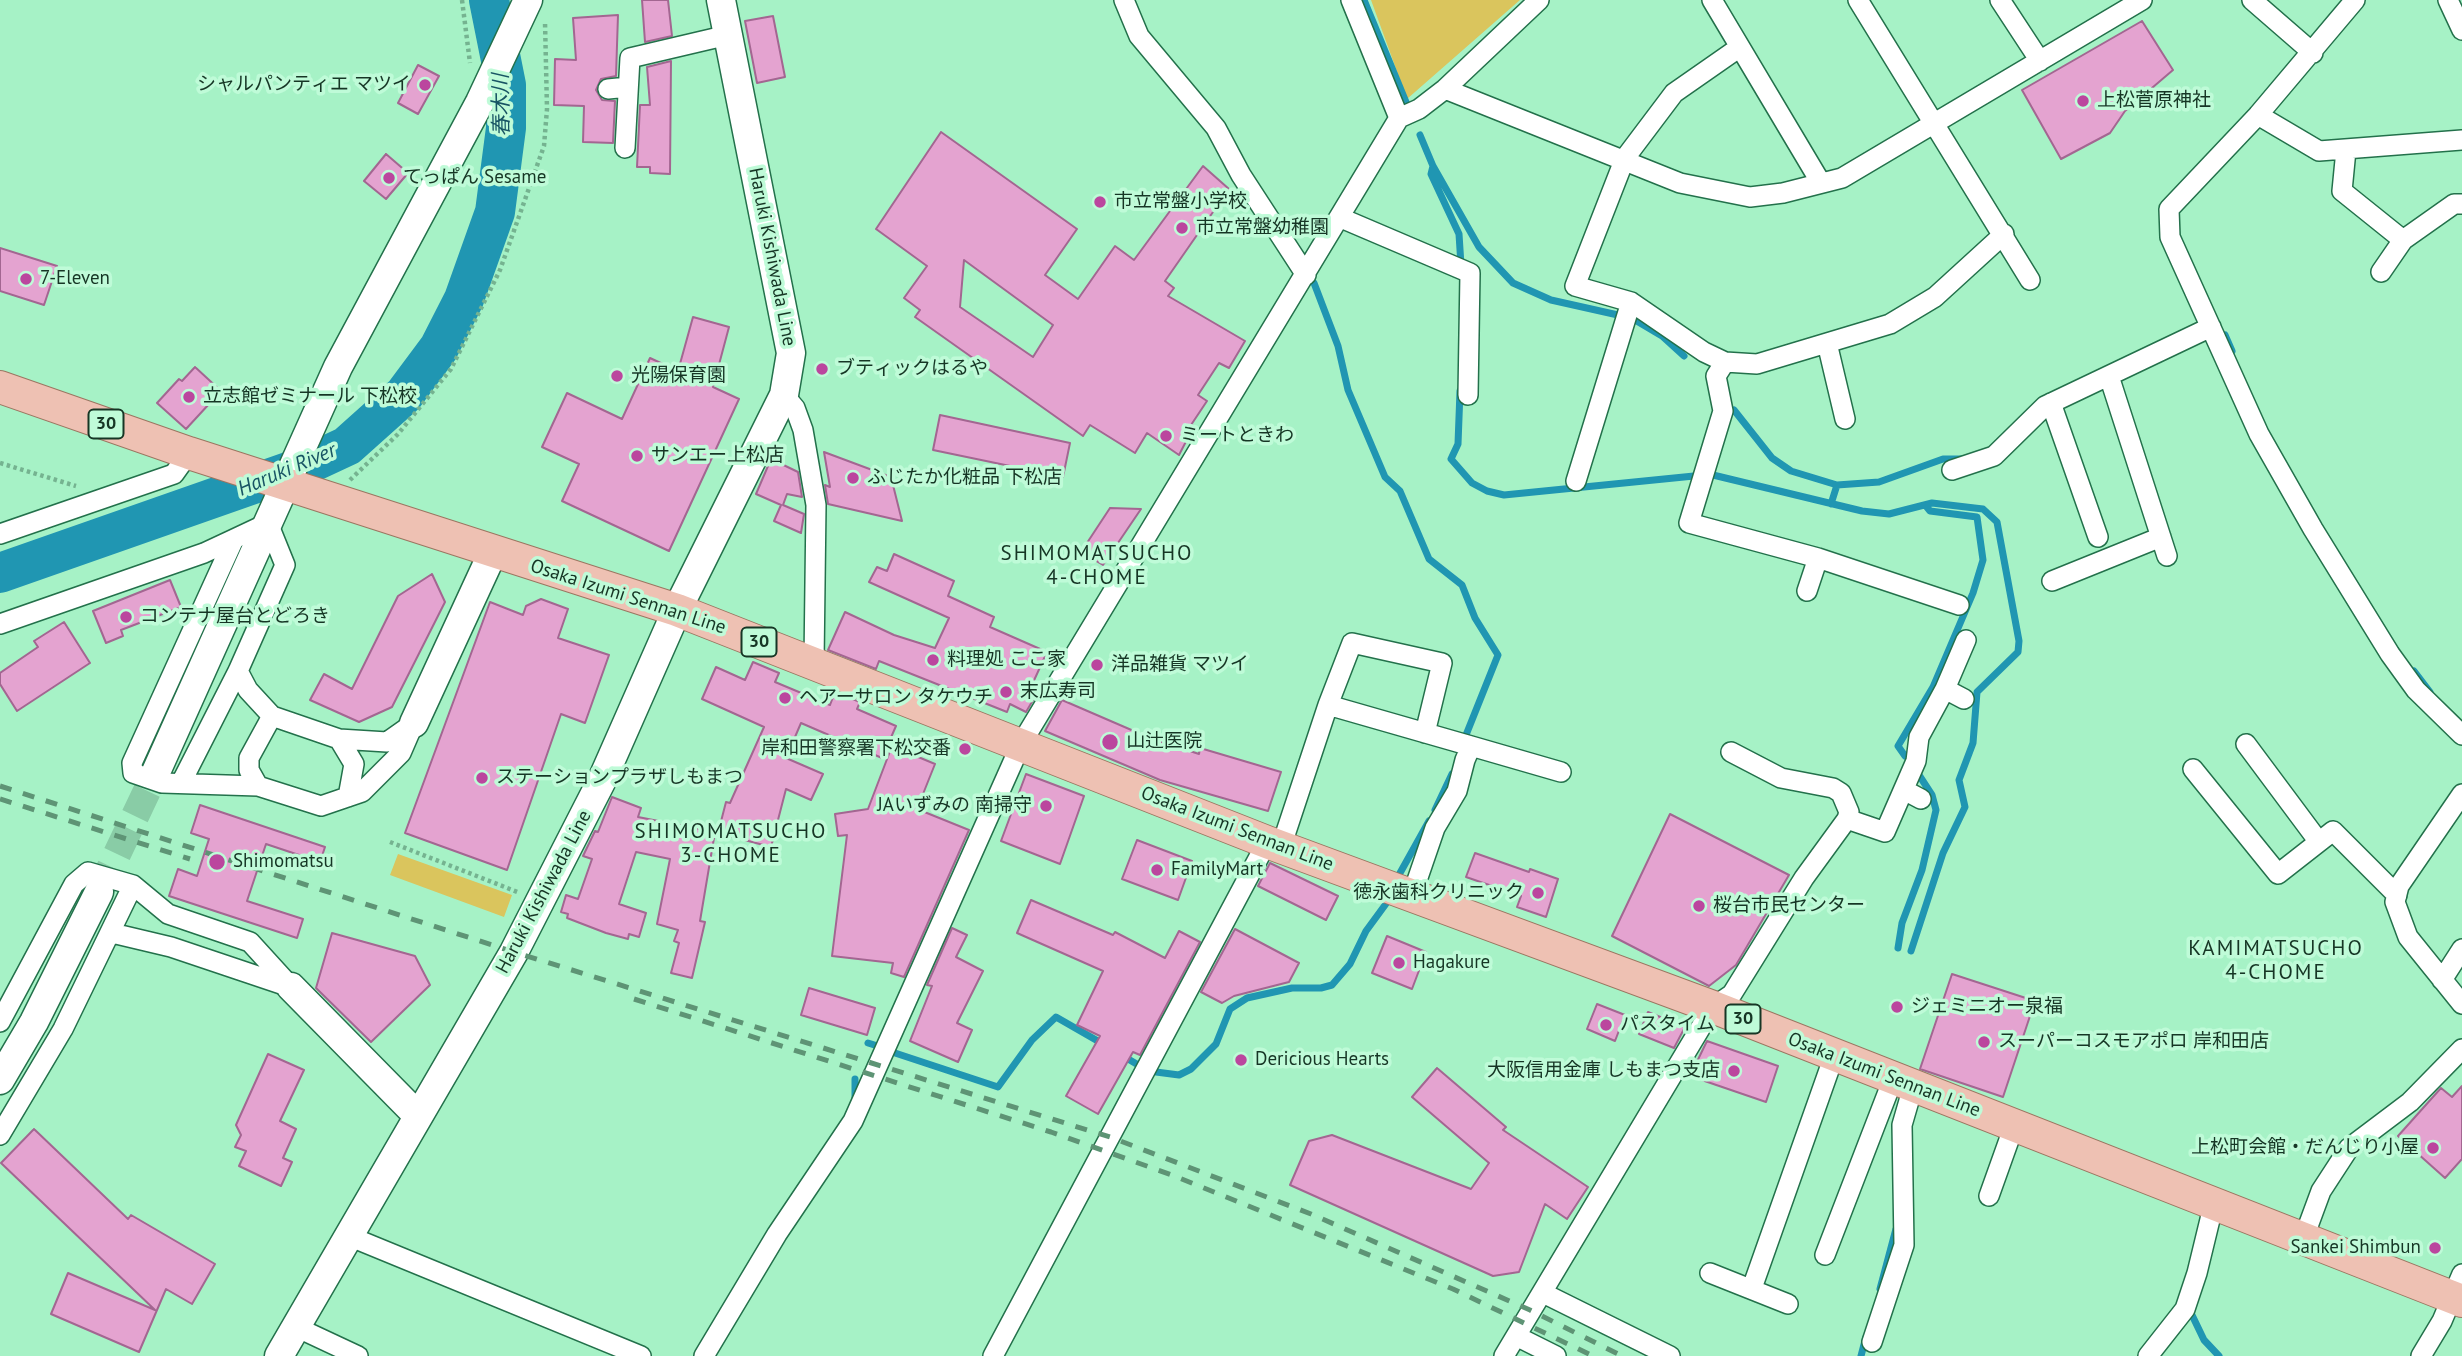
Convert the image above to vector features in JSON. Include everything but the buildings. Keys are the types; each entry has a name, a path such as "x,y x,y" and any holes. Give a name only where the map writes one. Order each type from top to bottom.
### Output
{"main road":[{"name":"Haruki Kishiwada Line","path":"279,1356 351,1237 514,952 602,780 677,610 784,395 791,353 722,0"},
{"path":"169,778 284,483 338,367 480,102 536,5"},
{"name":"Osaka Izumi Sennan Line","path":"0,387 200,456 677,610 1274,844 1713,1007 2304,1237 2459,1291"},
{"path":"414,723 493,552"},
{"path":"0,1080 34,1022 99,891"},
{"path":"291,987 418,1116"}],"street":[{"path":"1124,0 1139,36 1216,128 1241,175 1306,275"},
{"path":"1351,0 1399,118"},
{"path":"704,1356 777,1234 853,1121 1021,744 1399,118 1419,109 1445,89 1539,0"},
{"path":"1712,0 1821,183"},
{"path":"1858,0 2030,280"},
{"path":"2000,0 2040,61"},
{"path":"1445,89 1625,158 1680,183 1750,197 1783,194 1842,178 2142,0"},
{"path":"2252,0 2313,53"},
{"path":"2355,0 2258,115 2169,209 2171,237 2259,434 2389,654 2416,690 2462,735"},
{"path":"2448,0 2462,30"},
{"path":"625,148 630,58 728,35"},
{"path":"1740,47 1674,93 1625,158 1575,286 1631,302 1704,352 1725,362 1757,364 1891,324 1935,297 2004,234"},
{"path":"608,89 628,87"},
{"path":"2258,115 2319,151 2462,140"},
{"path":"2346,150 2342,191 2403,240"},
{"path":"2381,272 2403,240 2454,204 2462,204"},
{"path":"1341,218 1470,274 1468,395"},
{"path":"1576,481 1631,302"},
{"path":"1952,470 1994,456 2051,403 2211,327"},
{"path":"1827,343 1845,419"},
{"path":"1725,362 1716,376 1723,411 1689,523 1818,558 1959,605"},
{"path":"2052,581 2164,547 2109,376"},
{"path":"784,395 796,408 803,430 816,505 814,662"},
{"path":"2051,403 2098,537"},
{"path":"0,534 174,474 200,456"},
{"path":"0,624 204,553 270,518 285,565 238,671 169,778 162,783 133,773 132,763 234,539"},
{"path":"1807,591 1818,558"},
{"path":"1847,819 1885,832 1912,794 1919,737 1945,689 1966,640"},
{"path":"992,1356 1274,844 1353,643 1442,663 1425,733"},
{"path":"238,671 248,690 272,716 339,739 387,742 414,723"},
{"path":"1945,689 1964,699"},
{"path":"1328,705 1561,772"},
{"path":"258,786 249,770 249,758 272,716"},
{"path":"169,778 258,786 321,806 362,792 401,753 414,723"},
{"path":"339,739 355,764 348,797"},
{"path":"2246,744 2319,842"},
{"path":"1412,895 1435,828 1457,791 1471,747"},
{"path":"1504,1356 1713,1007 1732,994 1804,878 1847,819 1849,812 1842,793 1833,788 1782,778 1731,751"},
{"path":"2193,769 2278,874 2333,831 2397,895"},
{"path":"2462,794 2399,886 2395,902 2408,937 2462,1004"},
{"path":"0,1022 74,884 88,872 133,885 168,914 250,942 291,987"},
{"path":"0,1135 63,1030 133,885"},
{"path":"171,947 167,936 182,919"},
{"path":"112,933 171,947 291,987"},
{"path":"240,970 248,962 250,942"},
{"path":"2442,980 2462,949"},
{"path":"2304,1237 2321,1191 2349,1148 2410,1102 2462,1049"},
{"path":"1752,1288 1834,1056"},
{"path":"1825,1255 1903,1083"},
{"path":"1872,1342 1904,1245 1903,1083"},
{"path":"1989,1196 2014,1126"},
{"path":"2148,1356 2185,1309 2214,1203"},
{"path":"351,1237 641,1356"},
{"path":"1710,1273 1788,1304"},
{"path":"2421,1356 2459,1291"},
{"path":"1542,1293 1670,1356"},
{"path":"296,1327 358,1356"},
{"path":"1516,1336 1556,1356"}],"path":[{"path":"462,0 471,68"},
{"path":"348,482 398,434 451,369 500,270 544,146 547,109 536,5"},
{"path":"0,463 110,497"},
{"path":"390,842 528,897"}],"shaded area":[{"path":"1371,0 1520,0 1407,99"},
{"path":"398,854 512,895 504,917 390,875"}],"waterway":[{"name":"Haruki River","path":"0,573 302,467 347,446 404,395 439,348 464,299 495,212 506,128 506,85 489,0"},
{"path":"1364,0 1406,102"},
{"path":"1420,135 1433,166 1431,174 1459,234 1461,265"},
{"path":"1433,166 1479,247 1513,283 1551,300 1618,315"},
{"path":"1314,283 1338,346 1348,390 1385,477 1400,491 1429,559 1462,585 1475,618 1498,655 1466,735"},
{"path":"1635,320 1662,336 1684,356"},
{"path":"2225,335 2232,351"},
{"path":"1460,391 1458,444 1451,459 1472,483 1487,491 1504,495 1694,476"},
{"path":"1734,410 1772,458 1791,471 1837,485 1879,482 1943,459 1963,459"},
{"path":"1713,475 1862,511 1889,514 1932,503 1983,509 1997,522 2019,641 2018,652 1977,692 1973,743 1959,780 1965,807 1943,853 1911,951"},
{"path":"1831,504 1837,485"},
{"path":"1905,756 1898,746 1933,687 1973,593 1983,560 1977,517 1930,511 1926,506"},
{"path":"2414,671 2430,692"},
{"path":"1435,810 1452,774"},
{"path":"1898,948 1902,923 1922,870 1936,810 1932,795 1919,775"},
{"path":"1400,873 1429,821"},
{"path":"1156,1072 1179,1075 1191,1069 1216,1044 1230,1009 1247,998 1292,988 1321,988 1332,985 1350,964 1366,931 1388,901"},
{"path":"895,1053 998,1087 1032,1040 1056,1017 1103,1044"},
{"path":"868,1043 881,1047"},
{"path":"1123,1056 1140,1066"},
{"path":"855,1079 855,1099"},
{"path":"1880,1289 1896,1229"},
{"path":"2192,1315 2204,1340 2219,1356"},
{"path":"1861,1356 1866,1337"}],"tunnel":[{"path":"99,892 156,772"}],"railway":[{"path":"0,786 514,952 1110,1137 1311,1214 1530,1310 1622,1356"},
{"path":"0,799 190,859"},
{"path":"634,999 1051,1132 1172,1175 1453,1289 1593,1356"}],"place":[{"name":"シャルパンティエ マツイ","path":"425,85"},
{"name":"上松菅原神社","path":"2083,101"},
{"name":"てっぱん Sesame","path":"389,178"},
{"name":"市立常盤小学校","path":"1100,202"},
{"name":"市立常盤幼稚園","path":"1182,228"},
{"name":"7-Eleven","path":"26,279"},
{"name":"ブティックはるや","path":"822,369"},
{"name":"光陽保育園","path":"617,376"},
{"name":"立志館ゼミナール 下松校","path":"189,397"},
{"name":"ミートときわ","path":"1166,436"},
{"name":"サンエー上松店","path":"637,456"},
{"name":"ふじたか化粧品 下松店","path":"853,478"},
{"name":"コンテナ屋台とどろき","path":"126,617"},
{"name":"料理処 ここ家","path":"933,660"},
{"name":"洋品雑貨 マツイ","path":"1097,665"},
{"name":"末広寿司","path":"1006,692"},
{"name":"ヘアーサロン タケウチ","path":"785,698"},
{"name":"山辻医院","path":"1110,742"},
{"name":"岸和田警察署下松交番","path":"965,749"},
{"name":"ステーションプラザしもまつ","path":"482,778"},
{"name":"JAいずみの 南掃守","path":"1046,806"},
{"name":"Shimomatsu","path":"217,862"},
{"name":"FamilyMart","path":"1157,870"},
{"name":"徳永歯科クリニック","path":"1538,893"},
{"name":"桜台市民センター","path":"1699,906"},
{"name":"Hagakure","path":"1399,963"},
{"name":"ジェミニオー泉福","path":"1897,1007"},
{"name":"パスタイム","path":"1606,1025"},
{"name":"スーパーコスモアポロ 岸和田店","path":"1984,1042"},
{"name":"Dericious Hearts","path":"1241,1060"},
{"name":"大阪信用金庫 しもまつ支店","path":"1734,1071"},
{"name":"上松町会館・だんじり小屋","path":"2433,1148"},
{"name":"Sankei Shimbun","path":"2435,1248"}],"district":[{"name":"SHIMOMATSUCHO 4-CHOME","path":"1097,566"},
{"name":"SHIMOMATSUCHO 3-CHOME","path":"731,844"},
{"name":"KAMIMATSUCHO 4-CHOME","path":"2276,961"}],"water label":[{"name":"春木川","path":"502,105"}]}
